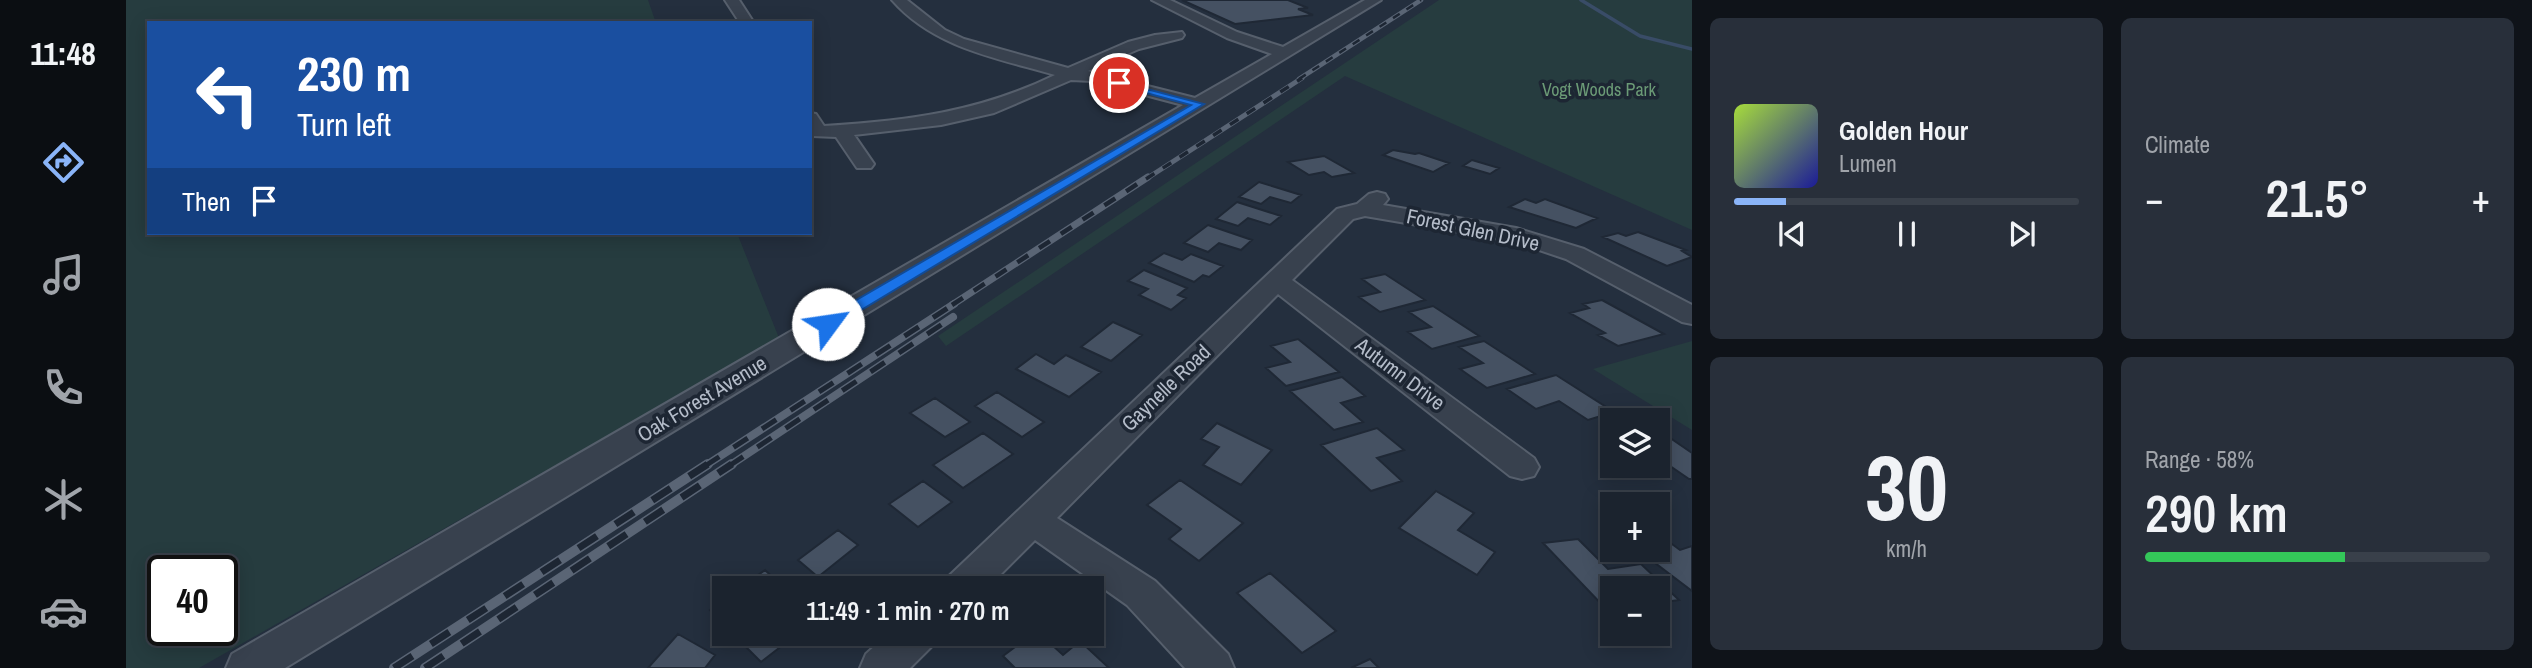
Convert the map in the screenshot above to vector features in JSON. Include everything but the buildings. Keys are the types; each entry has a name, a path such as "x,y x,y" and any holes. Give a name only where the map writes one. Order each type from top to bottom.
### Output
{"street":[{"path":"732,0 746,21"},
{"path":"899,0 940,33 959,42 1073,75 1083,82 1193,107"},
{"path":"1159,0 1232,35 1285,52"},
{"name":"Oak Forest Avenue","path":"247,668 1285,52 1361,2"},
{"path":"812,121 820,132 842,131 991,108 1073,75 1151,38 1177,35"},
{"path":"842,131 864,164"},
{"name":"Gaynelle Road","path":"974,576 1345,214 1371,204"},
{"name":"Forest Glen Drive","path":"1371,204 1516,235 1564,250 1692,316"},
{"name":"Autumn Drive","path":"1277,281 1522,467"},
{"path":"1031,519 1141,593 1213,668"},
{"path":"881,668 904,646"}],"green space":[{"path":"126,0 648,0 655,21 147,21 147,235 738,235 779,338 238,646 238,555 147,555 147,646 238,646 199,668 126,668"},
{"name":"Vogt Woods Park","path":"1439,0 1692,0 1692,230 1345,76 946,346 938,336"},
{"path":"1692,341 1692,430 1670,416 1670,408 1656,408 1593,369"}],"waterway":[{"path":"1581,0 1640,36 1692,49"}],"railway":[{"path":"1299,79 1421,0"},
{"path":"1146,179 1302,78"},
{"path":"952,305 1148,177"},
{"path":"705,466 954,304"},
{"path":"729,466 953,317"},
{"path":"394,668 708,464"},
{"path":"425,668 732,464"}],"route":[{"path":"828,324 1199,104 1119,83"}]}
